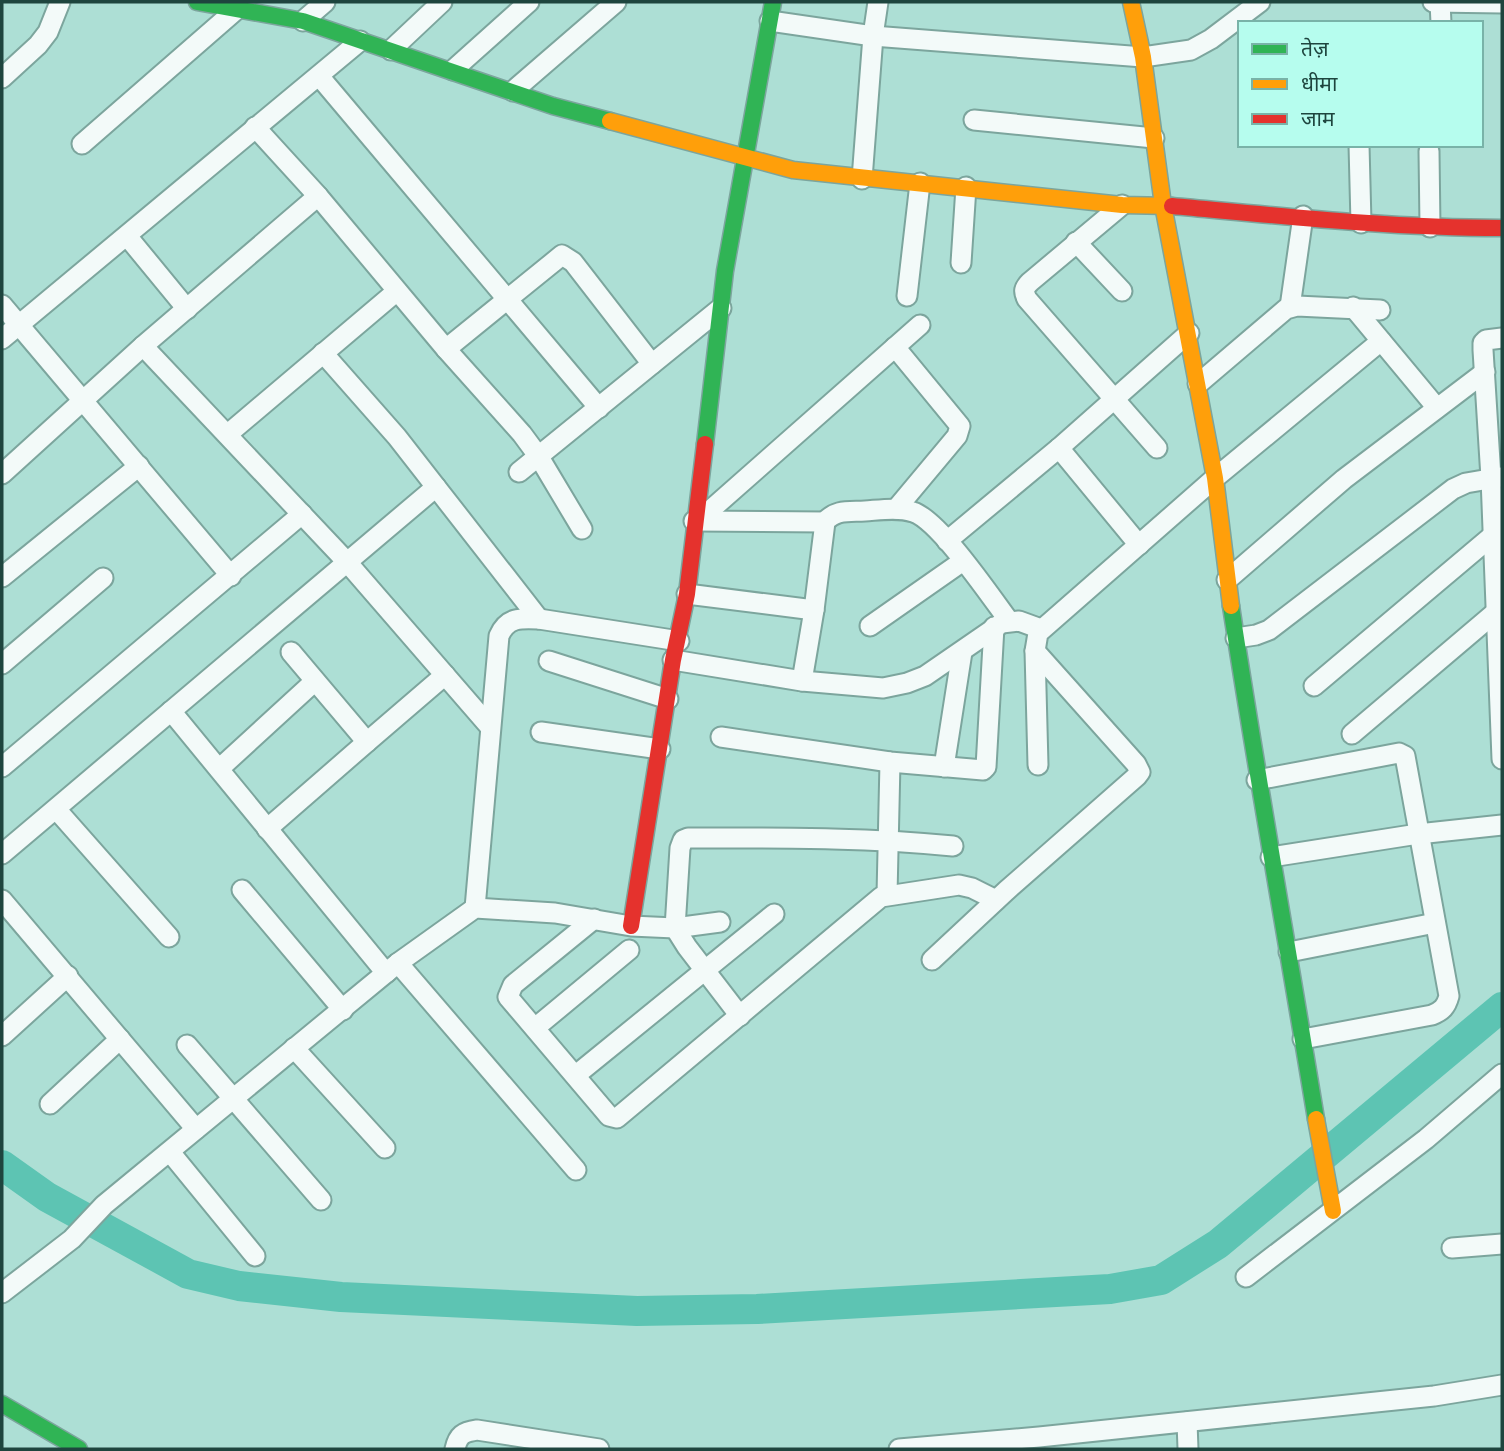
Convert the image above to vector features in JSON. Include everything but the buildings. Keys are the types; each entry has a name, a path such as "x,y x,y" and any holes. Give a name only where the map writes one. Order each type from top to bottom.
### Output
{"street":[{"path":"2,77 38,45 48,32 60,2"},
{"path":"197,2 303,20 566,109 793,170 1122,205 1163,205 1361,223 1502,228"},
{"path":"303,20 325,2"},
{"path":"391,50 442,2"},
{"path":"453,70 529,2"},
{"path":"513,91 616,2"},
{"path":"631,926 687,594 720,308 773,2"},
{"path":"862,179 878,2"},
{"path":"1131,2 1143,57 1163,205 1215,478 1227,580 1257,780 1333,1211"},
{"path":"770,22 873,36 1143,57 1191,50 1211,39 1260,2"},
{"path":"1441,21 1438,2 1502,4"},
{"path":"82,144 237,9"},
{"path":"2,339 360,41"},
{"path":"318,76 598,408"},
{"path":"974,120 1154,138"},
{"path":"255,127 540,457 582,529"},
{"path":"1359,147 1361,223"},
{"path":"1429,150 1430,227"},
{"path":"907,296 920,183"},
{"path":"961,262 966,187"},
{"path":"2,474 144,346 318,197"},
{"path":"1122,205 1076,242 1025,288 1024,293 1157,448"},
{"path":"1290,307 1303,216"},
{"path":"127,236 187,309"},
{"path":"1076,242 1122,291"},
{"path":"446,349 562,255 568,257 652,364"},
{"path":"228,434 397,291"},
{"path":"2,305 232,576"},
{"path":"1198,384 1290,307 1380,310"},
{"path":"1353,307 1437,408"},
{"path":"519,472 720,308"},
{"path":"696,521 920,325"},
{"path":"947,541 1059,448 1189,333"},
{"path":"1502,338 1486,340 1483,344 1497,478 1492,536 1502,759"},
{"path":"1038,765 1035,650 1036,638 1041,629 1215,478 1381,341"},
{"path":"144,346 346,562 490,727"},
{"path":"895,347 960,426 957,436 896,509"},
{"path":"323,353 397,437 539,620"},
{"path":"1227,580 1344,479 1485,372"},
{"path":"1059,448 1139,545"},
{"path":"2,578 139,466"},
{"path":"1236,638 1269,630 1437,500 1466,483 1497,478"},
{"path":"2,854 436,487"},
{"path":"696,521 825,522 837,513 896,509 915,512 926,519 963,561 1002,624 986,767 981,771 890,762 721,737"},
{"path":"2,767 232,576 302,514"},
{"path":"802,681 825,522"},
{"path":"1314,686 1492,536"},
{"path":"870,626 963,561"},
{"path":"2,664 103,578"},
{"path":"687,594 814,610"},
{"path":"1352,734 1497,611"},
{"path":"475,908 499,636 503,627 517,618 679,641"},
{"path":"674,660 802,681 868,688 896,686 925,676 1002,624 1019,621 1041,629"},
{"path":"932,960 1140,772 1136,764 1035,650"},
{"path":"291,652 367,742"},
{"path":"944,766 962,652"},
{"path":"549,661 668,699"},
{"path":"267,829 444,675"},
{"path":"219,769 315,681"},
{"path":"171,711 267,829 576,1170"},
{"path":"541,732 660,749"},
{"path":"1257,780 1402,753 1408,761 1418,834 1449,996 1447,1004 1440,1012 1432,1015 1303,1039"},
{"path":"887,895 890,762"},
{"path":"56,809 169,937"},
{"path":"1271,857 1418,834 1502,825"},
{"path":"740,1016 675,928 680,848 683,840 889,839 953,846"},
{"path":"594,919 509,989 508,997 609,1116 617,1118 874,901 887,895 959,885 972,888 996,900"},
{"path":"242,890 343,1010"},
{"path":"2,900 196,1129"},
{"path":"2,1293 57,1251 104,1205 392,968 475,908 555,913 631,926 675,928 720,922"},
{"path":"576,1075 774,914"},
{"path":"1289,952 1435,923"},
{"path":"535,1028 629,950"},
{"path":"2,1036 68,976"},
{"path":"50,1104 120,1039"},
{"path":"187,1045 321,1200"},
{"path":"294,1048 385,1148"},
{"path":"1246,1277 1426,1139 1502,1074"},
{"path":"170,1152 255,1256"},
{"path":"1452,1248 1502,1244"},
{"path":"899,1449 1039,1443 1187,1422 1433,1396 1502,1385"},
{"path":"2,1404 79,1449"},
{"path":"1187,1422 1188,1449"},
{"path":"455,1449 459,1436 464,1432 477,1430 599,1449"}],"waterway":[{"path":"2,1165 47,1197 188,1274 239,1286 341,1297 637,1311 757,1309 1110,1289 1161,1280 1218,1244 1502,1007"}],"traffic: fast":[{"path":"197,2 303,21 553,106 610,121"},
{"path":"705,444 725,271 773,2"},
{"path":"1231,606 1316,1119"},
{"path":"2,1404 79,1449"}],"traffic: slow":[{"path":"1131,2 1143,57 1163,205 1215,478 1231,606"},
{"path":"610,121 793,170 1122,205 1172,206"},
{"path":"1316,1119 1333,1211"}],"traffic: jam":[{"path":"1172,206 1378,224 1502,228"},
{"path":"631,926 673,660 687,594 705,444"}]}
